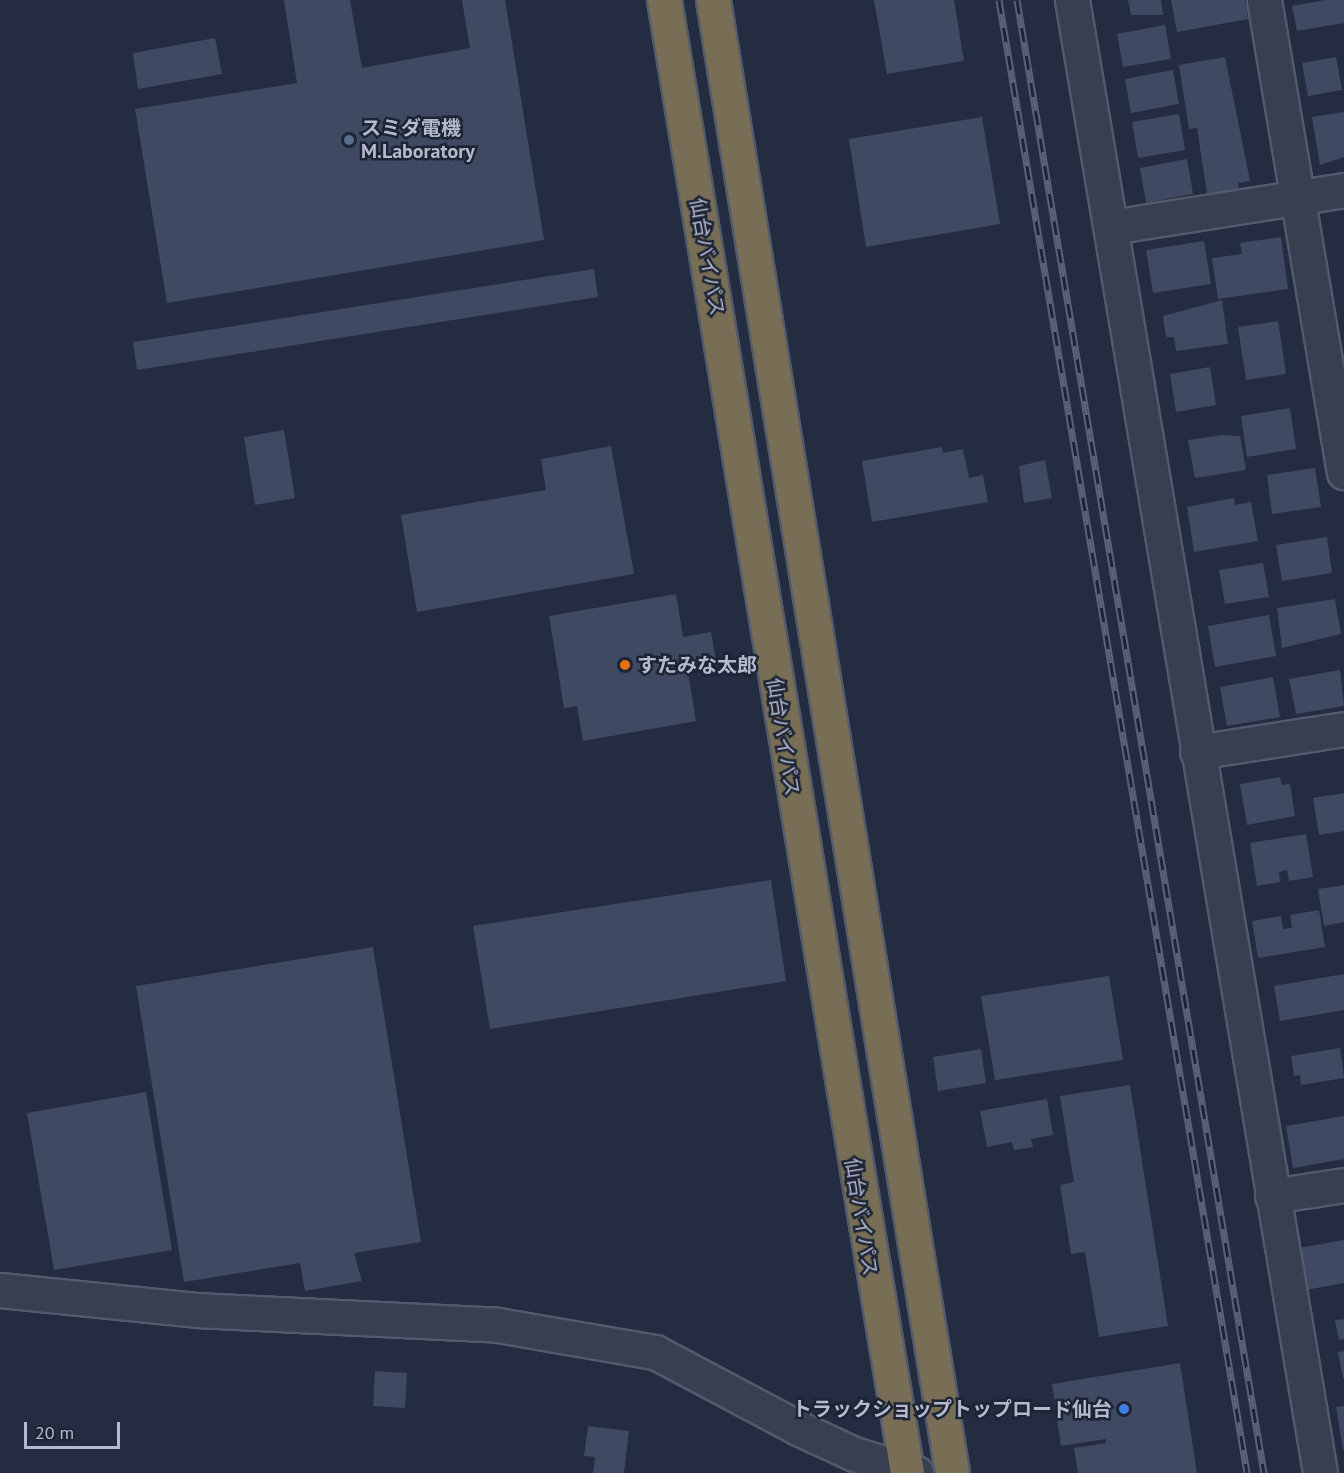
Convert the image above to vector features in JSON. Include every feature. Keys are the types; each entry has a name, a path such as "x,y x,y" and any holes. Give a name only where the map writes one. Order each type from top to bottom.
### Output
{"highway":[{"name":"仙台バイパス","path":"664,0 910,1473"},
{"path":"713,0 952,1473"}],"street":[{"path":"1071,0 1320,1473"},
{"path":"1264,0 1344,472"},
{"path":"1111,227 1344,190"},
{"path":"1197,752 1344,729"},
{"path":"1272,1196 1344,1185"},
{"path":"0,1290 196,1310 498,1325 655,1352 798,1428 910,1473"}],"building":[{"path":"284,0 350,0 362,68 470,48 462,0 505,0 544,240 167,303 135,109 297,83"},
{"path":"874,0 954,0 964,61 887,74"},
{"path":"1128,0 1161,0 1163,15 1131,15"},
{"path":"1171,0 1245,0 1248,19 1177,32"},
{"path":"1325,0 1344,0 1344,23 1297,31 1292,6"},
{"path":"1165,25 1171,59 1123,67 1117,34"},
{"path":"215,38 222,74 138,89 133,53"},
{"path":"1225,57 1250,181 1238,183 1239,189 1207,194 1197,128 1189,129 1179,65"},
{"path":"1336,57 1342,90 1308,96 1302,63"},
{"path":"1173,70 1179,104 1131,113 1125,79"},
{"path":"1344,112 1344,157 1320,165 1312,117"},
{"path":"1179,114 1185,150 1138,158 1132,122"},
{"path":"982,117 1000,224 866,247 849,139"},
{"path":"1187,159 1193,194 1146,203 1140,168"},
{"path":"1281,237 1288,289 1218,299 1212,258 1242,254 1240,243"},
{"path":"1204,241 1211,284 1153,293 1146,250"},
{"path":"594,269 598,297 137,370 133,342"},
{"path":"1222,300 1228,344 1176,351 1174,337 1166,337 1163,316"},
{"path":"1278,321 1286,374 1246,380 1238,327"},
{"path":"1210,367 1216,405 1176,412 1170,374"},
{"path":"1290,408 1296,449 1247,457 1241,416"},
{"path":"284,430 295,498 255,505 244,437"},
{"path":"1223,435 1240,436 1246,470 1195,478 1188,440"},
{"path":"611,446 634,574 417,612 401,515 546,490 541,459"},
{"path":"942,447 943,453 963,449 969,478 983,475 988,502 872,522 862,461"},
{"path":"1045,460 1052,498 1024,503 1019,466"},
{"path":"1315,468 1321,507 1272,514 1267,475"},
{"path":"1234,498 1235,505 1251,502 1258,541 1194,552 1187,507"},
{"path":"1327,537 1332,573 1282,581 1276,545"},
{"path":"1263,563 1269,597 1225,604 1219,570"},
{"path":"676,594 683,637 711,632 717,666 688,672 696,721 583,741 577,706 564,708 549,616"},
{"path":"1335,599 1341,634 1282,648 1277,608"},
{"path":"1269,615 1276,656 1215,667 1208,626"},
{"path":"1340,670 1344,706 1296,714 1289,679"},
{"path":"1273,677 1280,717 1227,726 1220,687"},
{"path":"1280,777 1282,785 1290,784 1295,816 1247,825 1240,784"},
{"path":"1344,793 1344,831 1319,835 1313,798"},
{"path":"1306,834 1313,877 1289,881 1287,870 1279,872 1280,882 1257,886 1250,843"},
{"path":"771,880 786,981 490,1029 473,926"},
{"path":"1344,885 1344,922 1324,926 1318,889"},
{"path":"1319,910 1325,947 1258,958 1252,921 1281,916 1283,929 1292,928 1290,915"},
{"path":"373,947 421,1242 354,1253 362,1281 305,1291 300,1263 184,1282 136,986"},
{"path":"1344,974 1344,1010 1280,1021 1274,986"},
{"path":"1109,976 1123,1060 995,1080 981,996"},
{"path":"1340,1048 1344,1078 1301,1085 1300,1075 1294,1076 1291,1056"},
{"path":"981,1049 986,1083 938,1091 933,1057"},
{"path":"1130,1085 1168,1326 1099,1337 1085,1252 1071,1254 1060,1185 1074,1182 1060,1096"},
{"path":"146,1092 172,1250 54,1270 27,1113"},
{"path":"1047,1099 1053,1135 1031,1139 1033,1147 1014,1150 1012,1142 987,1147 980,1111"},
{"path":"1344,1116 1344,1159 1293,1168 1286,1126"},
{"path":"1344,1240 1344,1283 1306,1290 1299,1248"},
{"path":"1344,1319 1344,1339 1339,1340 1335,1320"},
{"path":"1344,1351 1344,1379 1343,1379 1338,1352"},
{"path":"1180,1363 1197,1473 1078,1473 1074,1448 1106,1443 1106,1439 1061,1446 1052,1384"},
{"path":"375,1371 407,1373 405,1408 373,1406"},
{"path":"1344,1406 1344,1449 1343,1449 1336,1407"},
{"path":"588,1426 629,1431 624,1473 593,1473 595,1457 584,1456"}],"railway":[{"path":"999,0 1247,1473"},
{"path":"1017,0 1264,1473"}],"place":[{"name":"スミダ電機 M.Laboratory","path":"349,140"},
{"name":"すたみな太郎","path":"625,665"},
{"name":"トラックショップトップロード仙台","path":"1124,1409"}]}
